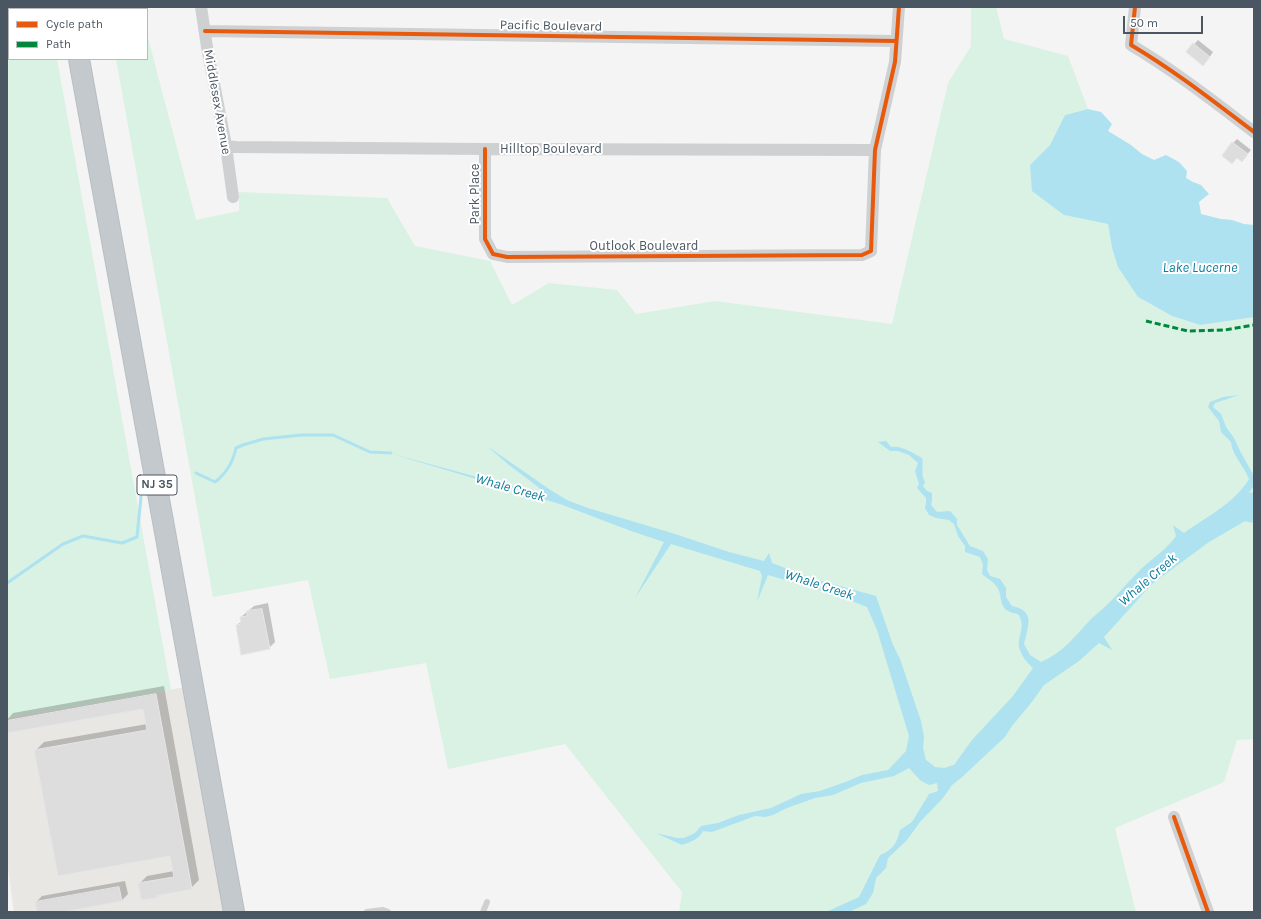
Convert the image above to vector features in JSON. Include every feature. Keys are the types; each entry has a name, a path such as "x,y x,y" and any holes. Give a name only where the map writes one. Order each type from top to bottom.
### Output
{"highway":[{"name":"NJ 35","path":"79,60 234,912"},
{"name":"NJ 35","path":"92,60 247,912"}],"street":[{"name":"Middlesex Avenue","path":"201,7 226,146 233,197"},
{"path":"875,150 895,62 899,7"},
{"path":"1135,7 1131,46 1161,63 1190,83 1254,132"},
{"name":"Pacific Boulevard","path":"205,31 896,41"},
{"name":"Hilltop Boulevard","path":"226,146 485,149 875,150"},
{"name":"Park Place","path":"485,149 485,239"},
{"name":"Outlook Boulevard","path":"485,239 493,254 507,256 862,255 871,251 875,150"},
{"path":"1174,817 1208,912"}],"lane":[{"path":"483,912 487,902"},
{"path":"367,912 383,910 388,912"}],"shaded area":[{"path":"186,687 226,912 14,912 7,861 7,718"}],"green space":[{"path":"7,7 48,7 8,8 8,60 57,60 171,690 7,718"},
{"path":"971,7 996,7 1004,39 1068,56 1088,109 1065,115 1050,145 1030,165 1064,215 1108,224 1112,248 1138,297 1172,316 1200,325 1254,314 1254,739 1237,740 1224,782 1115,828 1136,912 679,912 682,892 565,744 448,769 426,663 330,679 308,580 213,597 116,60 148,60 148,38 196,220 239,211 239,192 387,198 415,246 490,261 512,305 549,283 617,290 636,314 715,301 892,324 948,83 971,46"}],"water":[{"name":"Lake Lucerne","path":"1088,109 1101,112 1112,124 1108,131 1131,145 1142,154 1154,160 1166,155 1179,162 1187,171 1186,178 1201,185 1209,194 1199,202 1201,214 1254,225 1254,317 1200,325 1172,316 1138,297 1118,267 1112,248 1108,224 1064,215 1032,191 1030,165 1050,145 1065,115"},
{"name":"Whale Creek","path":"1239,395 1215,403 1213,407 1221,414 1226,427 1234,438 1254,476 1254,485 1249,493 1254,492 1254,517 1252,523 1245,521 1209,542 1152,584 1104,637 1112,650 1099,643 1079,661 1044,685 1005,737 952,785 943,798 920,822 907,840 888,858 886,868 876,878 873,893 866,904 849,912 826,912 859,897 880,855 894,846 900,830 912,822 929,794 938,791 937,783 929,785 921,781 909,768 894,776 861,783 833,795 815,798 787,808 773,815 765,817 755,816 712,832 703,831 697,838 682,845 656,833 677,838 684,838 695,833 701,826 718,823 739,815 771,808 801,794 820,791 862,775 888,770 906,751 909,736 877,630 867,607 836,595 768,575 757,602 762,576 760,571 671,544 635,598 664,542 560,504 389,453 547,496 537,486 487,446 567,500 729,552 764,561 769,553 772,563 814,579 876,596 893,645 900,659 921,721 924,737 923,748 926,760 935,767 944,768 954,765 972,740 1013,696 1033,668 1025,659 1019,648 1022,625 1021,619 1019,615 1008,611 1003,606 998,589 982,574 983,564 980,557 965,552 965,546 958,536 954,524 949,520 936,518 929,515 925,508 926,498 917,488 919,484 915,471 918,463 909,455 898,451 890,451 878,442 886,441 891,447 903,448 922,458 923,476 925,482 923,486 927,491 932,493 931,505 937,512 950,511 957,519 957,525 970,546 983,551 988,559 987,570 990,576 1000,579 1006,588 1006,597 1012,606 1020,608 1027,615 1028,625 1024,644 1030,655 1041,662 1069,643 1141,569 1168,545 1176,536 1173,525 1184,533 1220,509 1243,488 1249,479 1247,474 1236,456 1231,442 1221,432 1219,421 1208,407 1210,402 1223,397"}],"building":[{"path":"1193,43 1210,57 1203,66 1186,52"},
{"path":"1232,142 1248,154 1242,162 1237,158 1232,164 1222,156"},
{"path":"262,609 270,649 241,655 236,625 241,624 240,617 247,616 247,611"},
{"path":"156,694 192,889 156,896 157,898 141,900 138,883 174,877 170,856 58,876 34,750 147,730 143,709 7,733 7,721"},
{"path":"119,887 122,901 64,912 37,912 35,902"}],"waterway":[{"name":"Whale Creek","path":"196,473 215,482 229,467 236,448 263,439 302,435 333,435 370,452 391,453"},
{"name":"Whale Creek","path":"7,583 63,544 83,536 122,543 137,537 141,497"}],"marked path":[{"path":"1146,321 1188,331 1225,330 1254,325"}],"cycle path":[{"path":"485,149 485,239 493,254 507,257 862,255 871,251 875,150 895,62 899,7"},
{"path":"1135,7 1131,45 1178,76 1254,132"},
{"path":"205,31 896,41"},
{"path":"1174,817 1208,912"}]}
